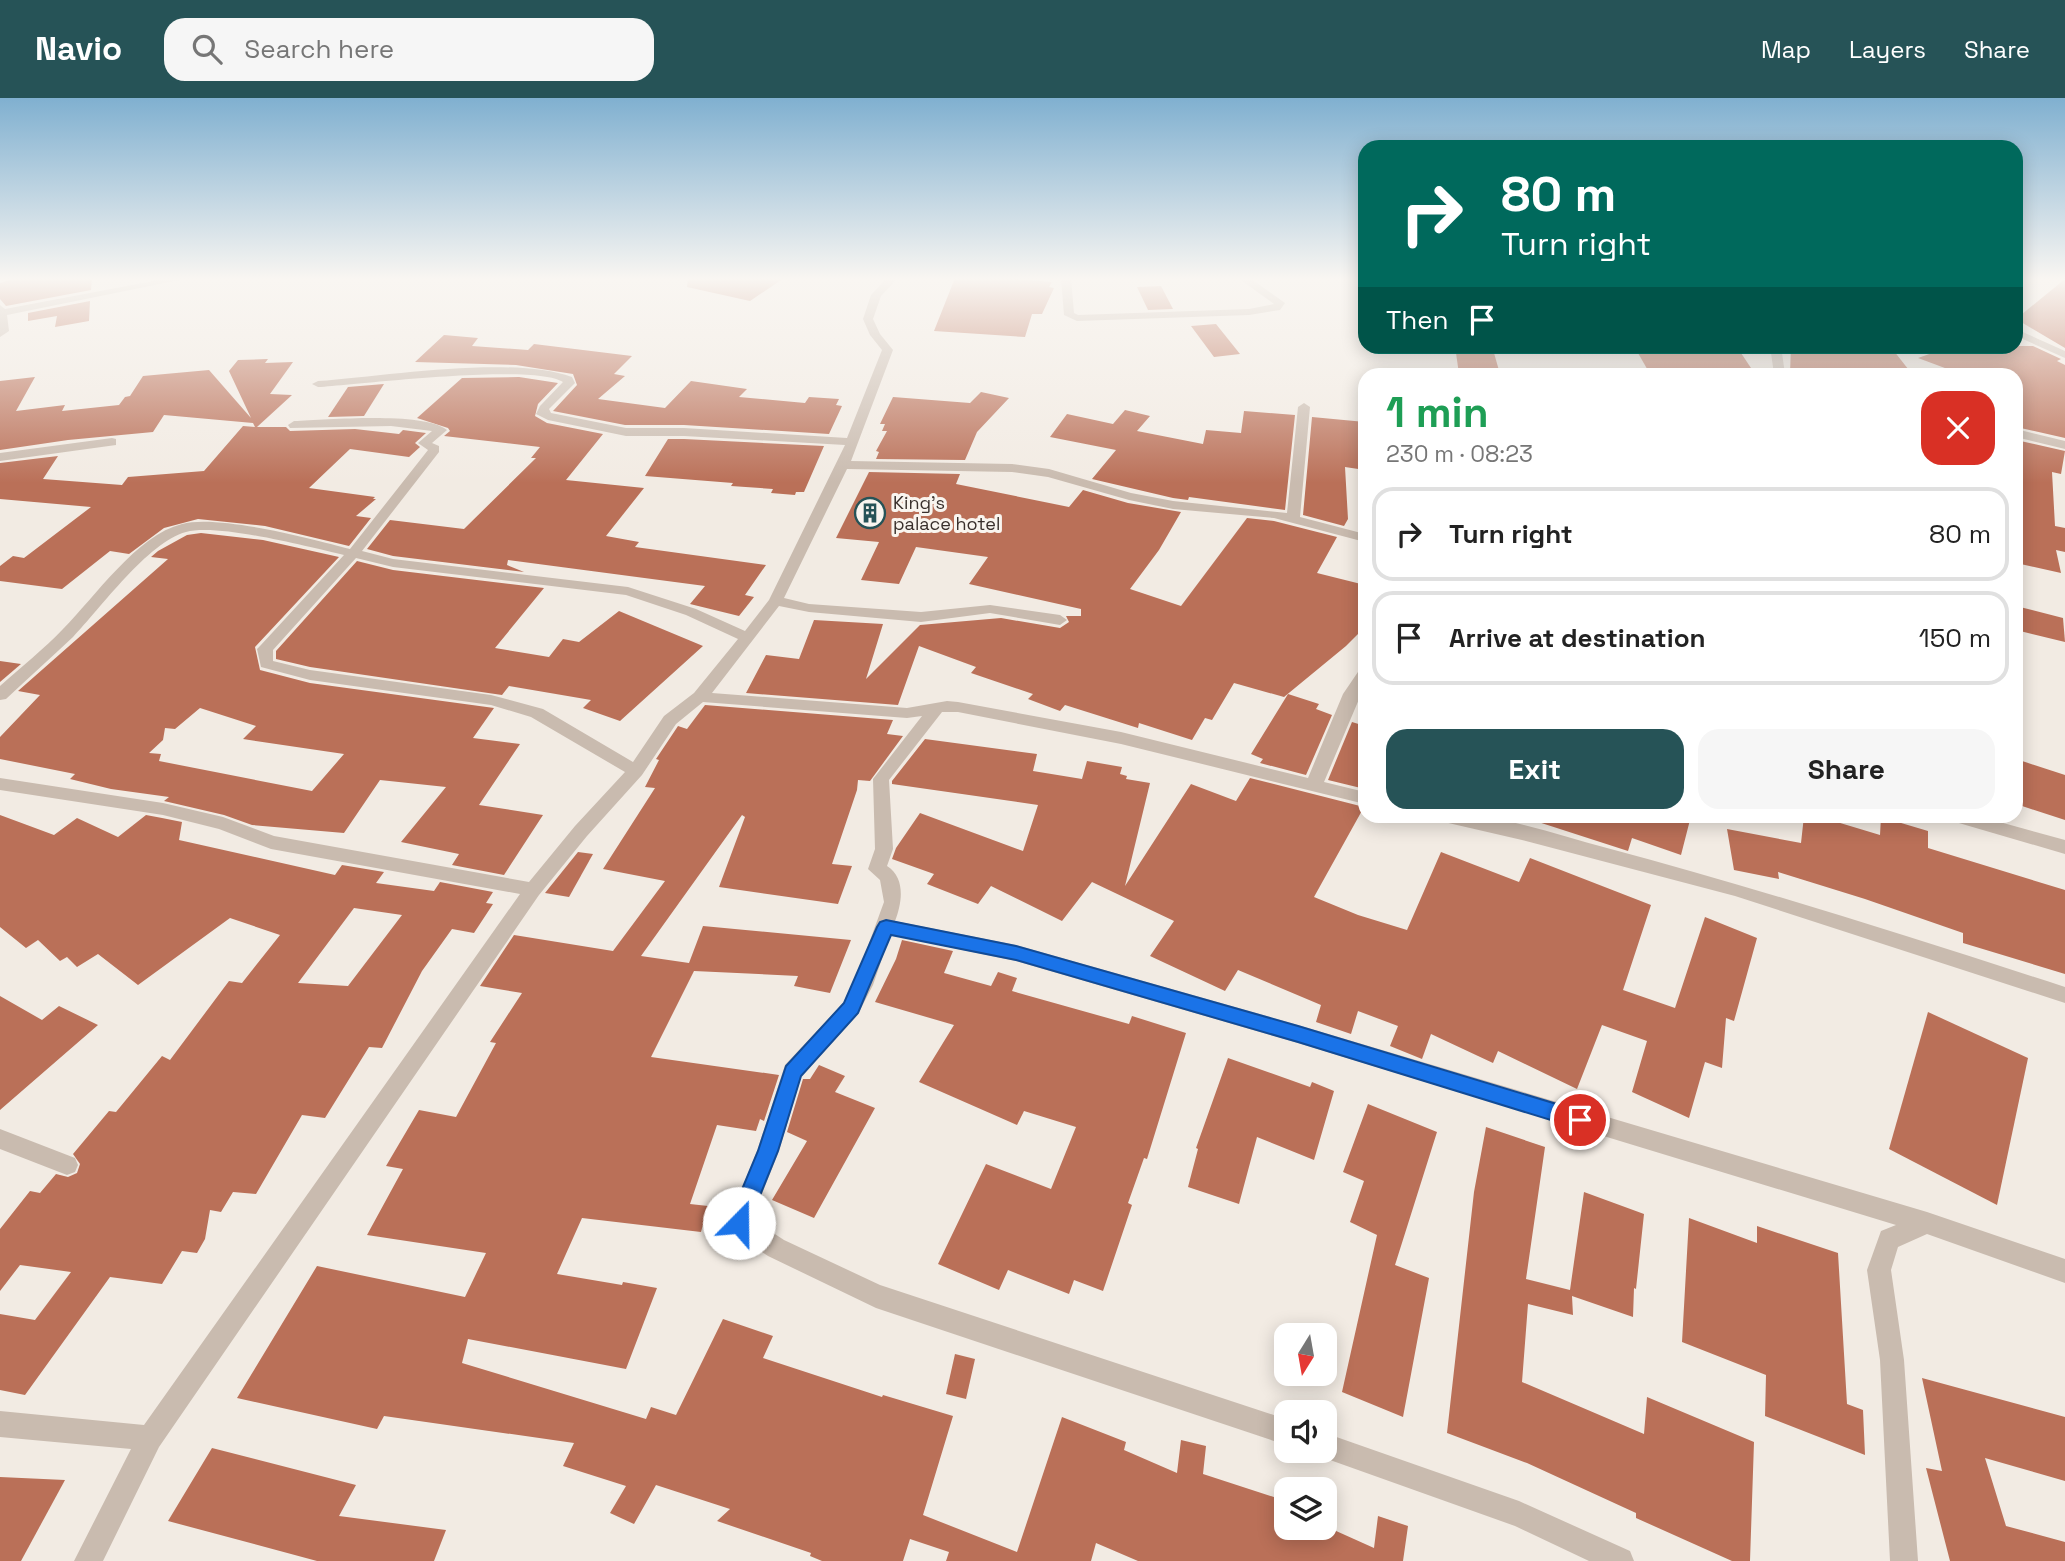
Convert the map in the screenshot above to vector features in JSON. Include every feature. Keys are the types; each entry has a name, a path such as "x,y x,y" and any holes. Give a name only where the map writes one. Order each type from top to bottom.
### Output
{"street":[{"path":"88,1561 150,1438 533,890 581,831 636,771 670,720 700,697 776,601 844,465 888,350 885,346"},
{"path":"2046,346 2065,355"},
{"path":"318,384 452,374 545,373 569,379 569,383 544,408 542,414 548,416 626,432 684,432 851,442"},
{"path":"1293,519 1304,407"},
{"path":"294,425 405,425 432,426 441,430 424,443 435,449 352,555 265,649 266,664 310,675 491,700 537,713 636,771"},
{"path":"2023,435 2065,445"},
{"path":"0,457 111,442"},
{"path":"844,465 1012,468 1072,478 1129,496 1173,505 1274,514 1358,536"},
{"path":"0,695 68,633 123,571 166,535 185,527 211,527 281,536 393,563 628,591 691,612 746,637"},
{"path":"776,601 809,608 887,615 921,617 990,609 1060,620"},
{"path":"1313,786 1358,684"},
{"path":"700,697 907,713 958,707 1121,738 1358,796"},
{"path":"937,708 881,779 884,849 877,869 888,876 893,902 886,927 851,1008 792,1072 768,1151 739,1223 776,1248 876,1296 1274,1428"},
{"path":"0,784 163,809 223,823 271,842 533,890"},
{"path":"1476,823 1735,889 2065,995"},
{"path":"1982,823 2065,847"},
{"path":"886,927 1016,953 1298,1034 1927,1223 2065,1271"},
{"path":"0,1139 68,1165"},
{"path":"1905,1561 1892,1360 1879,1270 1889,1239 1927,1223"},
{"path":"0,1424 150,1438"},
{"path":"1337,1450 1519,1514 1620,1561"}],"building":[{"path":"432,346 528,350 532,346 553,346 632,356 614,374 625,376 598,399 665,408 691,381 747,389 739,397 805,403 809,397 839,399 836,405 842,406 829,434 684,425 625,425 553,411 577,385 573,374 516,365 415,362"},
{"path":"1206,346 1234,346 1240,354 1214,357"},
{"path":"2023,346 2034,346 2061,359 2057,361 2065,365 2065,438 2023,429 2023,368 1945,368 1918,358 1929,354 2023,354"},
{"path":"1456,354 1494,354 1498,368 1458,368"},
{"path":"1639,354 1742,354 1751,368 1647,368"},
{"path":"1791,354 1896,354 1907,368 1790,368"},
{"path":"268,359 265,363 293,362 270,394 292,395 257,427 286,427 290,431 355,429 399,434 403,430 426,433 415,443 420,447 409,457 350,449 309,488 375,497 373,499 376,499 356,516 371,518 349,546 265,526 198,519 164,528 129,554 110,551 62,589 0,581 0,566 13,556 24,558 91,507 0,499 0,463 58,456 43,479 122,485 128,477 204,471 243,426 255,427 253,423 164,415 153,432 0,450 0,381 35,377 16,411 65,405 62,411 119,405 125,397 130,396 143,376 209,370 251,418 229,371 238,360"},
{"path":"519,377 558,383 538,404 535,416 547,423 603,434 566,480 644,488 606,536 639,542 635,547 766,565 745,595 754,597 739,616 690,604 705,586 508,560 507,565 524,572 393,556 367,549 390,520 464,529 536,458 531,458 540,447 444,436 450,431 448,428 417,418 462,378"},
{"path":"384,384 364,416 328,417 348,387"},
{"path":"981,392 1009,398 977,432 965,460 876,459 879,452 876,451 887,431 882,431 885,424 880,424 893,397 970,403"},
{"path":"1125,410 1150,416 1137,431 1203,444 1206,430 1241,433 1244,411 1295,415 1285,510 1189,497 1188,500 1173,498 1092,479 1116,450 1050,437 1067,414 1113,424"},
{"path":"1312,417 1358,421 1358,469 1345,467 1348,519 1344,526 1303,515"},
{"path":"668,439 824,446 804,492 796,492 795,495 771,493 773,489 731,486 733,483 645,476"},
{"path":"2023,442 2065,451 2061,474 2052,472 2055,526 2065,528 2065,552 2056,550 2061,573 2023,565"},
{"path":"869,472 960,474 956,484 1069,507 1083,490 1128,503 1181,512 1159,550 1130,589 1181,606 1247,518 1274,521 1337,537 1317,573 1358,583 1358,634 1284,697 1234,683 1212,720 1205,718 1192,740 1139,723 1138,728 1065,705 1060,711 1028,699 1033,694 971,673 976,667 919,646 898,705 746,693 766,655 799,659 814,620 883,624 866,679 920,625 1001,618 1060,628 1069,622 1066,616 1081,616 1081,609 969,584 988,557 916,547 899,584 861,580 879,542 836,538"},
{"path":"201,533 263,540 339,557 255,647 260,670 310,683 494,708 473,738 520,744 479,805 543,815 504,875 452,865 459,854 401,842 446,787 380,780 344,833 252,825 224,815 164,801 169,797 111,789 70,779 75,774 0,759 0,737 40,695 18,691 168,559 151,557 187,535","holes":["200,708 256,726 243,739 344,754 312,791 159,761 161,754 149,753 163,740 165,728 175,729"]},
{"path":"357,561 393,570 544,588 495,648 549,657 563,639 579,642 619,611 703,646 620,721 583,708 591,700 509,686 502,695 310,667 276,659 276,651"},
{"path":"2023,608 2063,618 2065,642 2023,632"},
{"path":"0,661 21,664 0,682"},
{"path":"1288,694 1319,704 1316,709 1332,715 1306,775 1260,763 1263,759 1251,754"},
{"path":"705,705 893,720 887,734 903,736 870,781 858,780 832,864 852,866 838,904 719,887 745,817 742,815 641,956 689,963 703,926 851,940 830,993 794,986 798,976 694,971 651,1057 779,1075 764,1121 760,1119 756,1131 717,1125 690,1204 708,1206 701,1232 582,1218 557,1274 657,1288 626,1369 468,1339 462,1363 646,1419 651,1407 676,1415 723,1319 773,1336 763,1358 882,1397 883,1395 953,1416 923,1515 1017,1552 1062,1417 1126,1442 1124,1450 1177,1473 1181,1440 1206,1446 1203,1474 1274,1497 1274,1540 1337,1540 1337,1531 1374,1548 1378,1516 1408,1526 1403,1561 1138,1561 1096,1543 1091,1561 946,1561 949,1552 910,1539 903,1561 822,1561 810,1556 811,1553 717,1521 730,1509 656,1485 634,1524 610,1513 626,1486 563,1466 574,1443 384,1416 377,1429 237,1398 317,1266 465,1297 486,1253 367,1235 403,1169 386,1166 419,1110 456,1117 496,1043 490,1042 522,993 480,986 514,935 613,951 665,881 603,869 655,788 645,787 659,760 656,759 678,726 687,729"},
{"path":"1352,722 1358,724 1358,787 1328,780"},
{"path":"925,739 1037,754 1033,771 1082,779 1087,761 1122,767 1120,774 1127,776 1126,779 1150,783 1125,886 1191,784 1236,801 1250,778 1358,805 1358,818 1314,897 1358,915 1407,930 1441,852 1519,882 1530,858 1651,905 1623,990 1675,1008 1705,917 1757,938 1734,1021 1726,1018 1722,1068 1705,1062 1689,1118 1632,1092 1647,1041 1602,1025 1577,1089 1498,1051 1493,1063 1431,1034 1422,1059 1390,1046 1398,1026 1358,1011 1351,1034 1316,1022 1321,1005 1238,970 1225,991 1150,956 1174,921 1092,882 1062,921 991,886 978,904 927,884 934,874 892,859 896,848 920,813 1023,851 1038,805 892,784"},
{"path":"2023,761 2065,775 2065,820 2023,806"},
{"path":"0,815 54,835 77,818 118,837 146,815 182,822 179,840 335,875 342,865 384,872 376,883 434,891 440,882 493,892 486,903 493,904 474,933 452,929 422,971 382,1048 369,1047 325,1118 302,1115 256,1194 233,1192 221,1212 210,1210 205,1239 197,1253 182,1251 162,1284 110,1277 25,1395 0,1390 0,1314 35,1320 71,1272 20,1265 0,1291 0,1229 30,1191 40,1193 56,1174 68,1177 77,1173 80,1164 73,1154 109,1111 116,1112 162,1056 170,1060 229,981 242,983 280,935 230,918 138,985 98,954 77,967 67,957 60,961 38,940 26,948 0,927","holes":["354,908 402,915 348,986 298,983"]},
{"path":"1541,823 1689,823 1681,855 1632,838 1628,851"},
{"path":"1803,823 1840,823 1880,835 1881,823 1901,823 1928,831 1928,848 2065,890 2065,974 1963,943 1963,933 1865,899 1778,872 1779,879 1734,870 1727,829 1801,843"},
{"path":"578,852 593,854 569,897 545,893"},
{"path":"902,940 953,951 944,973 991,986 998,972 1017,978 1012,991 1129,1024 1132,1016 1186,1033 1147,1159 1144,1158 1128,1203 1132,1205 1103,1291 1074,1280 1069,1294 1008,1270 999,1290 938,1264 986,1164 1051,1189 1076,1127 1024,1111 1017,1125 919,1082 954,1025 875,1002"},
{"path":"0,996 42,1020 59,1006 98,1025 0,1110"},
{"path":"1928,1012 2028,1058 1997,1205 1889,1149"},
{"path":"1228,1058 1310,1087 1312,1082 1334,1091 1314,1160 1257,1137 1239,1204 1188,1187 1198,1149 1196,1148"},
{"path":"819,1065 845,1076 835,1092 875,1108 814,1218 772,1200 807,1141 787,1132 803,1079 810,1079"},
{"path":"1368,1104 1437,1132 1395,1265 1429,1278 1403,1417 1342,1392 1377,1235 1350,1222 1364,1181 1343,1172"},
{"path":"1486,1127 1545,1147 1526,1279 1570,1290 1584,1192 1644,1214 1633,1317 1572,1296 1573,1315 1528,1304 1522,1382 1644,1434 1647,1397 1754,1442 1750,1561 1732,1561 1636,1518 1636,1513 1527,1463 1447,1433 1474,1192"},
{"path":"1689,1218 1757,1243 1757,1226 1838,1253 1847,1404 1863,1410 1865,1455 1765,1416 1766,1375 1682,1342"},
{"path":"955,1354 975,1359 966,1399 946,1394"},
{"path":"1922,1378 2065,1417 2065,1481 1985,1458 2006,1526 2065,1542 2065,1561 1950,1561 1926,1468 1942,1471"},
{"path":"212,1448 356,1485 339,1516 446,1530 434,1561 317,1561 168,1521"},
{"path":"0,1477 65,1480 21,1561 0,1561"}],"place":[{"name":"King's palace hotel","path":"870,513"}],"route":[{"path":"739,1223 768,1151 792,1072 851,1008 886,927 1016,953 1298,1034 1580,1120"}]}
